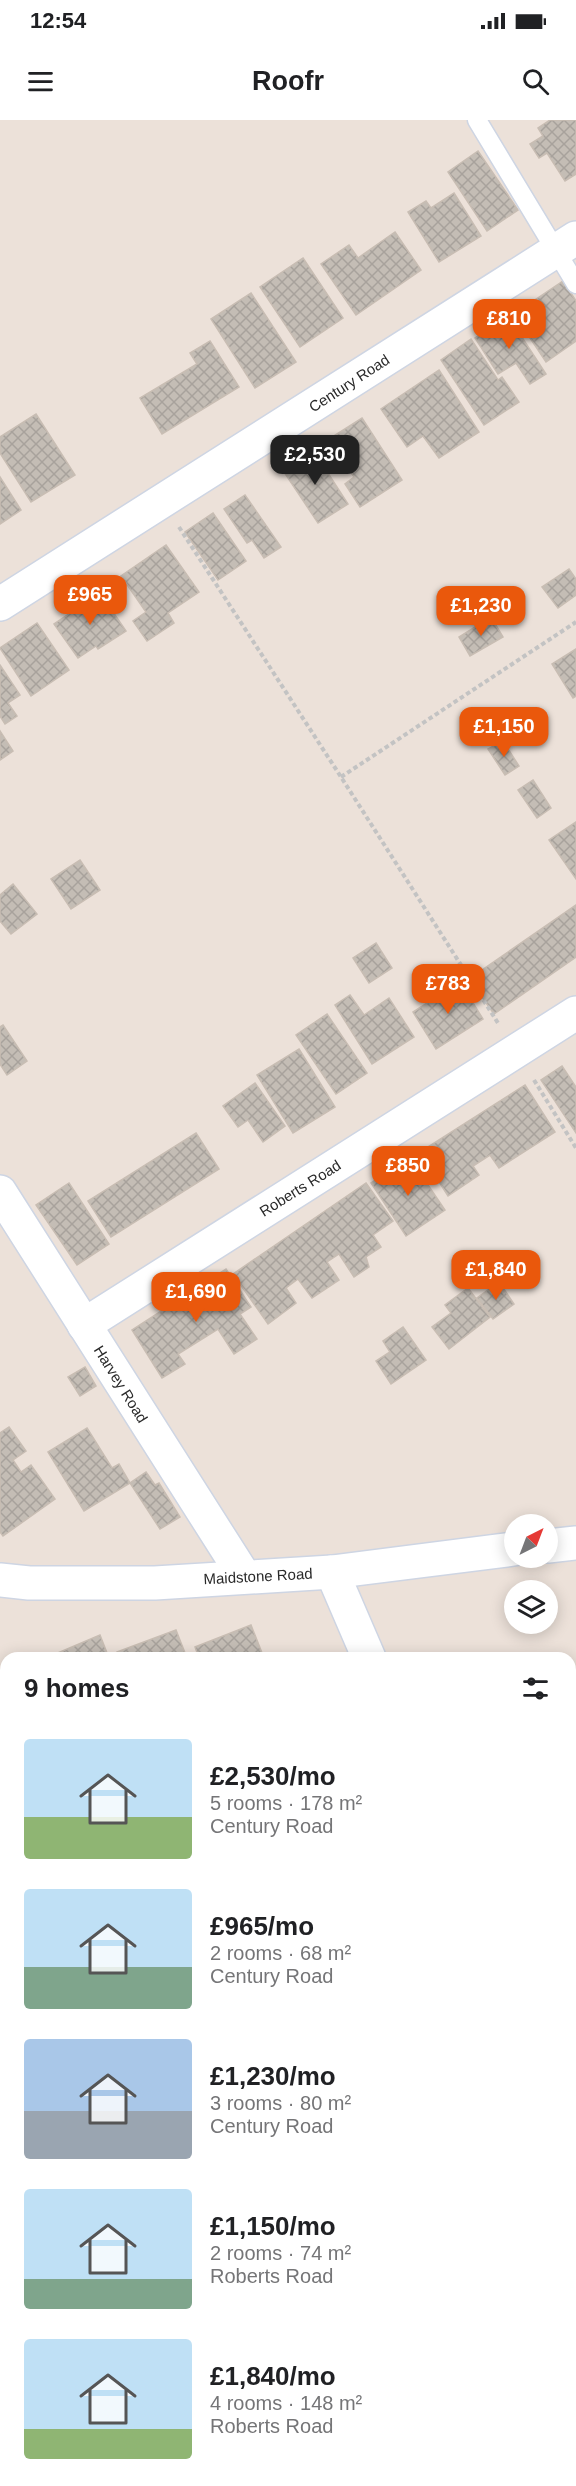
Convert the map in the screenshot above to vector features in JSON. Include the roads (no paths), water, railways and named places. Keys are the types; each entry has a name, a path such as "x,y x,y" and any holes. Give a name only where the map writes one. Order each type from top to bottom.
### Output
{"street":[{"name":"Century Road","path":"0,604 566,245"},
{"name":"Roberts Road","path":"84,1325 576,1013"},
{"name":"Harvey Road","path":"0,1192 244,1576"},
{"path":"558,1545 576,1543"},
{"name":"Maidstone Road","path":"0,1580 29,1583 155,1583 332,1572 504,1550"},
{"path":"332,1572 366,1652"}],"lane":[{"path":"477,120 566,245 576,284"}]}
